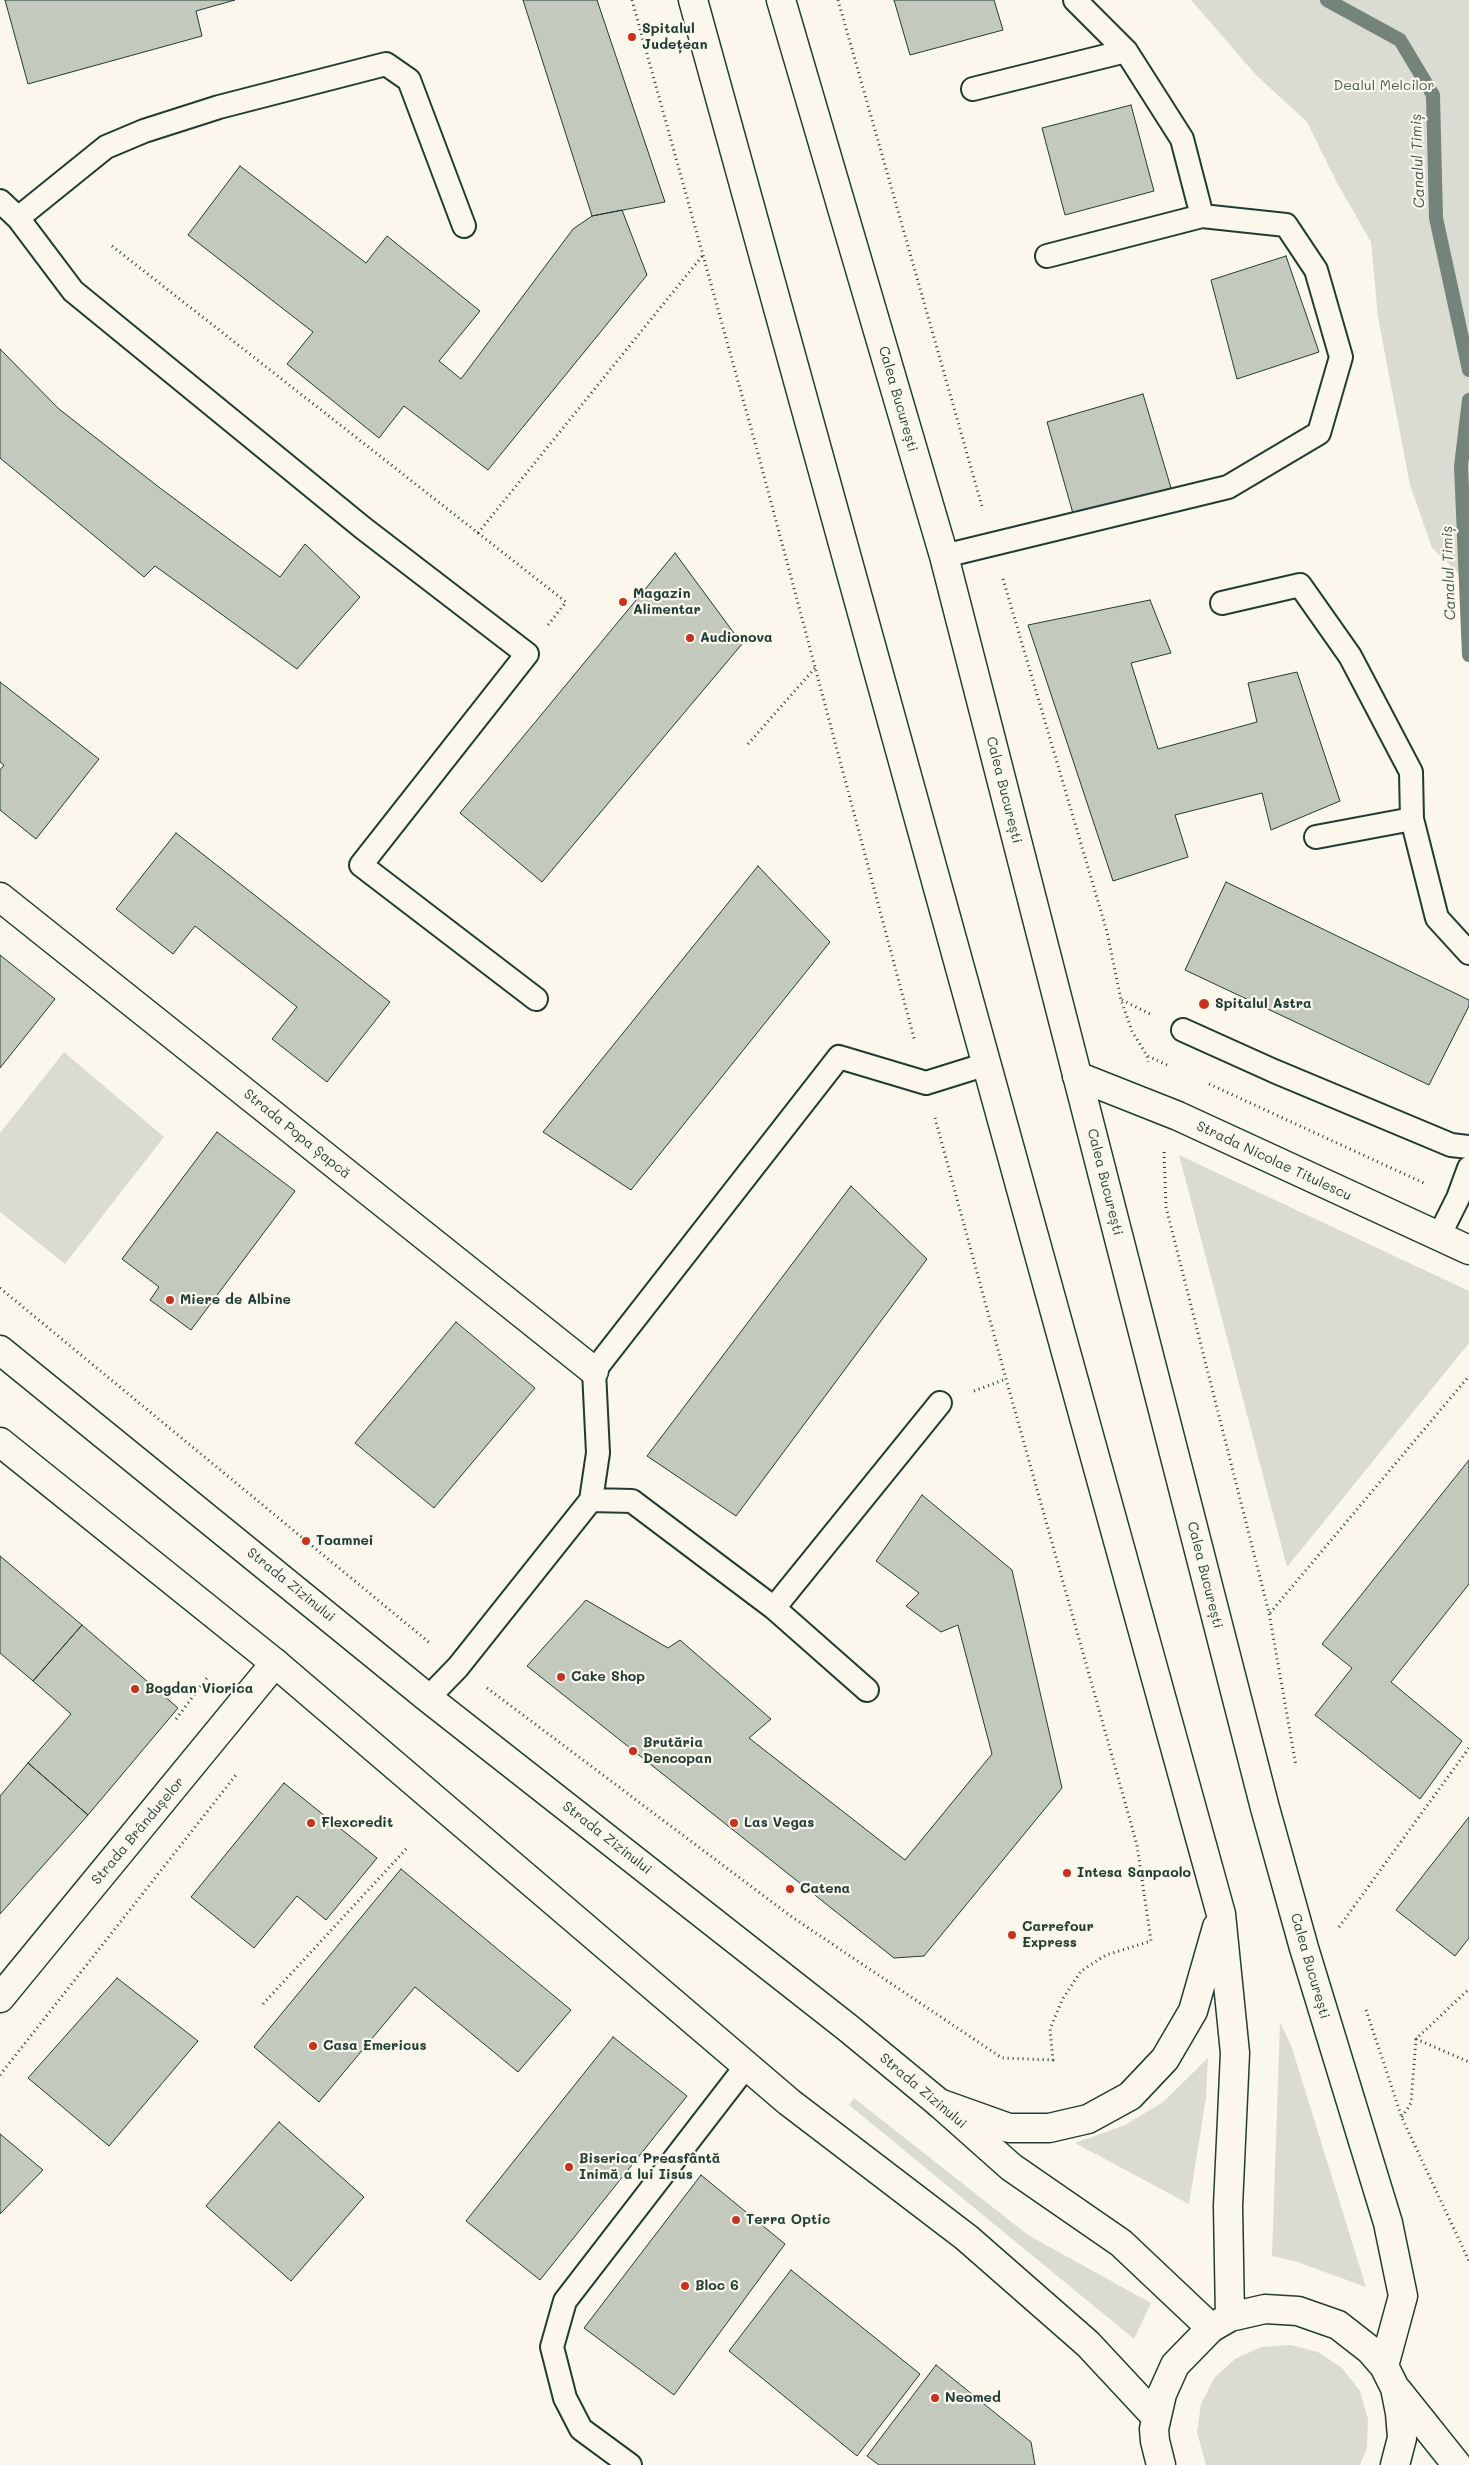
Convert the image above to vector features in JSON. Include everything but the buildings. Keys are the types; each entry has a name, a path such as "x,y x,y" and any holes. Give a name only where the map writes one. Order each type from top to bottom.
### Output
{"main road":[{"path":"693,0 1221,1914 1235,2053 1228,2206 1220,2322"},
{"name":"Calea București","path":"781,0 944,556 1265,1808 1304,1948 1388,2223 1403,2296 1390,2377"},
{"name":"Strada Popa Șapcă","path":"0,897 594,1371"},
{"name":"Strada Nicolae Titulescu","path":"1077,1076 1178,1116 1469,1250"},
{"name":"Strada Zizinului","path":"0,1350 428,1698 848,2028 940,2103 1011,2167 1122,2243 1220,2322"},
{"path":"0,1442 276,1663 789,2102 967,2238 1088,2344 1154,2447"},
{"name":"Strada Brândușelor","path":"0,1998 276,1663"},
{"path":"940,2103 1008,2128 1049,2128 1088,2119 1130,2096 1165,2059 1193,2011 1221,1914"},
{"path":"1154,2447 1162,2394 1175,2365 1220,2322 1265,2309 1298,2311 1338,2324 1370,2350 1457,2465"},
{"path":"1390,2377 1400,2413 1402,2438 1396,2465"}],"lane":[{"path":"1076,0 1126,51 1182,139 1202,216"},
{"path":"973,89 1126,51"},
{"path":"18,218 106,148 144,131 219,107 386,64 408,80 464,226"},
{"path":"0,201 18,218 73,291 363,528 527,654 362,865 536,999"},
{"path":"944,556 1228,487 1319,433 1341,357 1316,270 1286,224 1202,216 1047,256"},
{"path":"1222,603 1300,585 1350,656 1411,772 1412,819 1437,918 1469,953"},
{"path":"1316,837 1412,819"},
{"path":"1183,1030 1274,1071 1451,1145 1469,1147"},
{"path":"428,1698 458,1667 591,1500 598,1454 594,1371 839,1057 926,1083 987,1064"},
{"path":"1439,1236 1458,1198 1469,1168"},
{"path":"774,1608 940,1403"},
{"path":"591,1500 632,1501 774,1608 867,1690"},
{"path":"630,2465 581,2429 565,2398 552,2347 565,2301 747,2065"}],"path":[{"path":"112,246 566,602 527,654"},
{"path":"478,533 703,255"},
{"path":"748,744 815,668"},
{"path":"1147,1056 1174,1068"},
{"path":"1200,1080 1458,1198"},
{"path":"0,1288 458,1667 792,1917 1002,2058 1053,2060"},
{"path":"1269,1613 1469,1376"},
{"path":"1338,1927 1469,1748"},
{"path":"0,2075 240,1770"},
{"path":"263,2004 408,1847"},
{"path":"1402,2118 1411,2103 1416,2039 1469,1989"},
{"path":"1416,2039 1469,2062"}],"green space":[{"name":"Dealul Melcilor","path":"1191,0 1469,0 1469,583 1432,548 1410,485 1378,317 1371,242 1337,183 1307,122 1256,75"},
{"path":"64,1052 164,1137 65,1264 0,1212 0,1133"},
{"path":"1179,1155 1469,1291 1469,1343 1287,1567"},
{"path":"1280,2022 1292,2048 1366,2287 1297,2262 1272,2256"},
{"path":"1208,2058 1206,2098 1189,2204 1075,2143 1125,2125 1163,2102"},
{"path":"854,2098 1028,2235 1151,2303 1134,2339 849,2105"},
{"path":"1290,2345 1318,2352 1342,2368 1360,2391 1368,2419 1367,2448 1360,2465 1206,2465 1197,2432 1201,2404 1214,2378 1235,2359 1261,2347"}],"waterway":[{"name":"Canalul Timiș","path":"1327,0 1400,40 1433,95 1436,218 1469,370"},
{"name":"Canalul Timiș","path":"1469,400 1461,466 1469,655"}],"place":[{"name":"Spitalul Județean","path":"632,37"},
{"name":"Magazin Alimentar","path":"623,602"},
{"name":"Audionova","path":"690,638"},
{"name":"Spitalul Astra","path":"1204,1004"},
{"name":"Miere de Albine","path":"170,1300"},
{"name":"Toamnei","path":"306,1541"},
{"name":"Cake Shop","path":"561,1677"},
{"name":"Bogdan Viorica","path":"135,1689"},
{"name":"Brutăria Dencopan","path":"633,1751"},
{"name":"Flexcredit","path":"311,1823"},
{"name":"Las Vegas","path":"734,1823"},
{"name":"Intesa Sanpaolo","path":"1067,1873"},
{"name":"Catena","path":"790,1889"},
{"name":"Carrefour Express","path":"1012,1935"},
{"name":"Casa Emericus","path":"313,2046"},
{"name":"Biserica Preasfântă Inimă a lui Iisus","path":"569,2167"},
{"name":"Terra Optic","path":"736,2220"},
{"name":"Bloc 6","path":"685,2286"},
{"name":"Neomed","path":"935,2398"}]}
